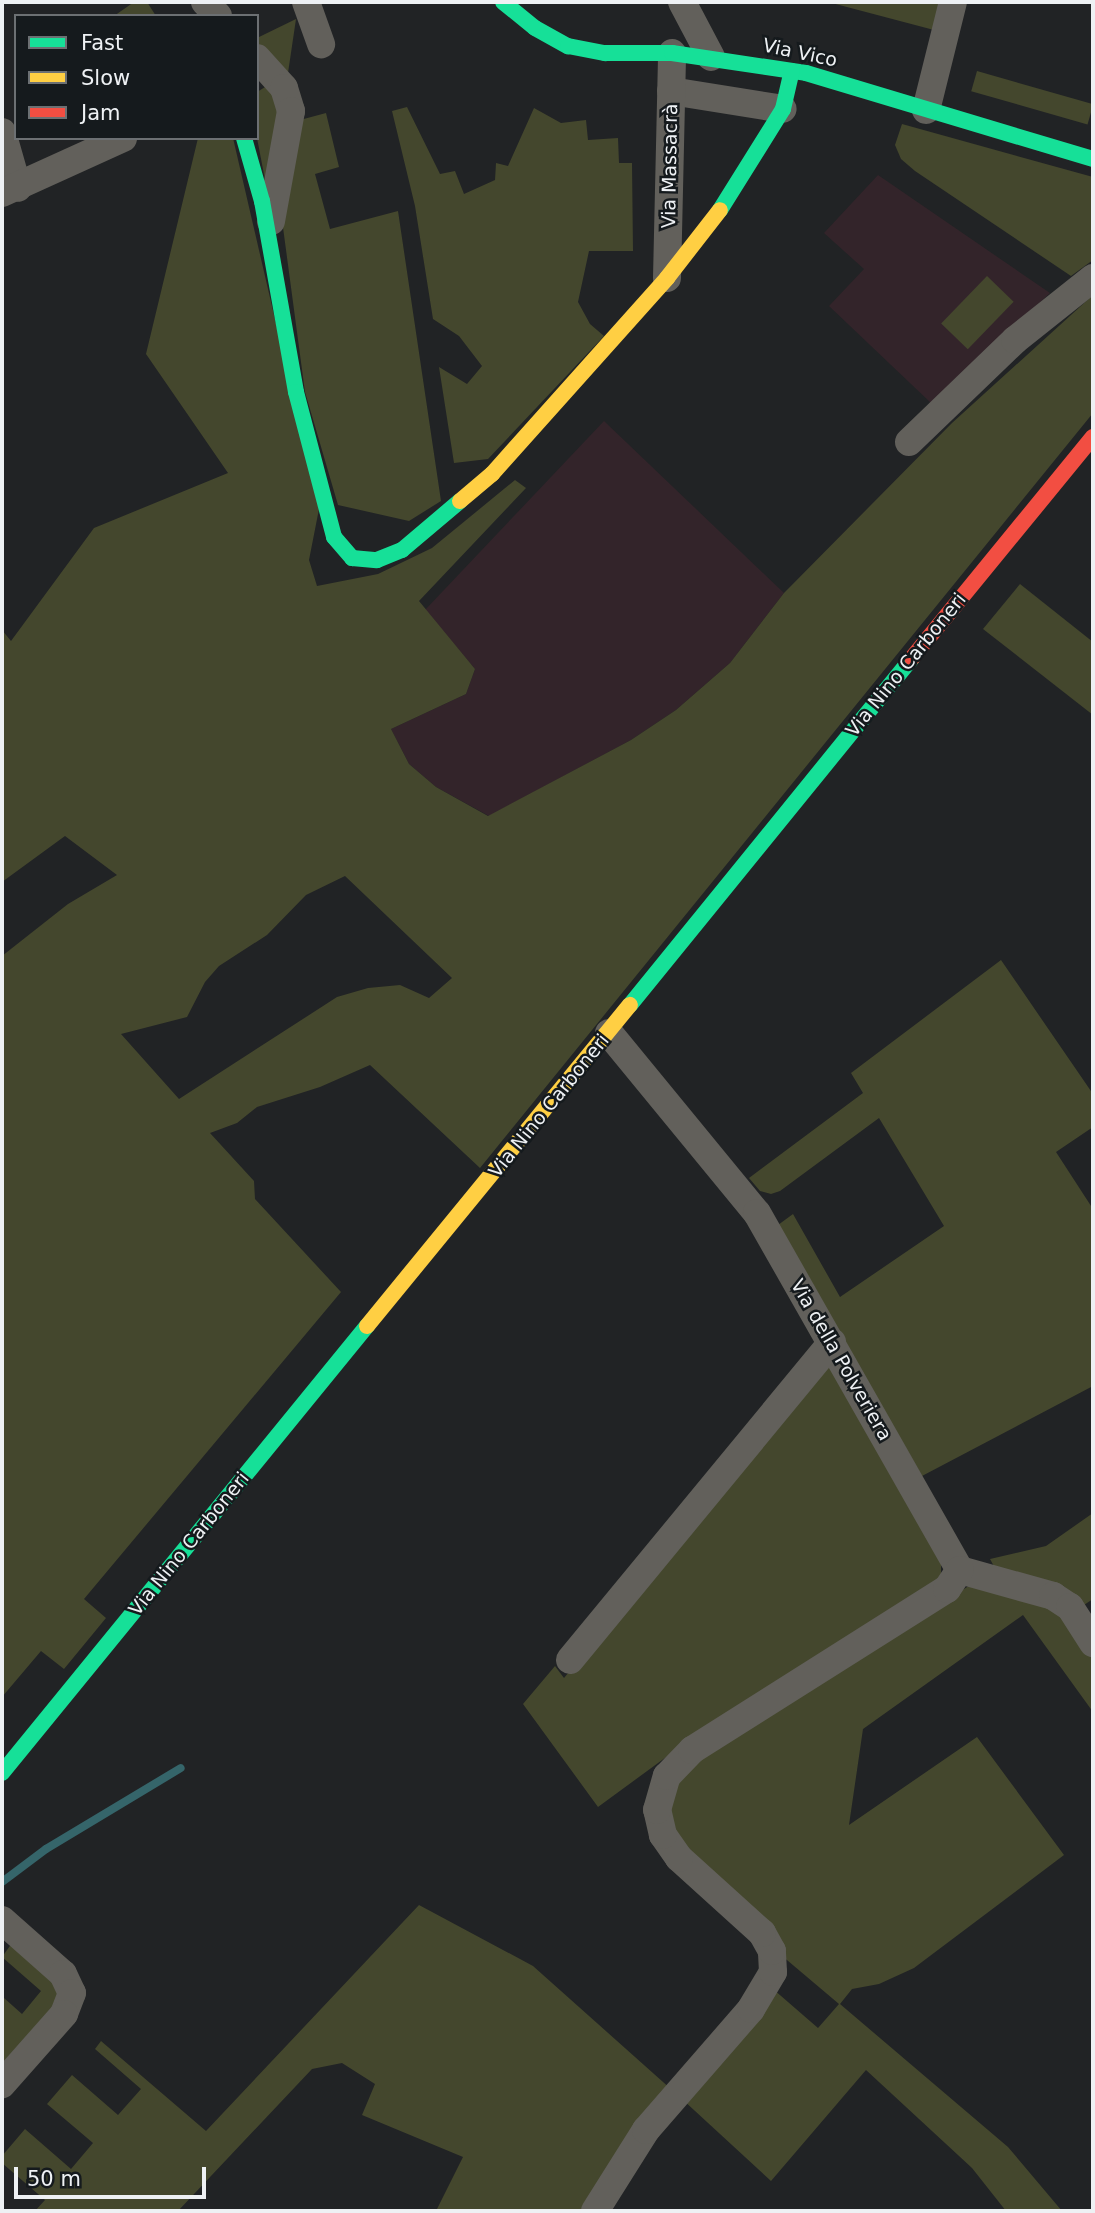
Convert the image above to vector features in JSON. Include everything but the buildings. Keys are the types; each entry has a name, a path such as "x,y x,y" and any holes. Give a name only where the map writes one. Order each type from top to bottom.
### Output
{"street":[{"path":"306,2 321,44"},
{"name":"Via Vico","path":"503,2 535,28 568,46 605,52 672,53 711,57 792,71 1093,159"},
{"path":"682,2 711,57"},
{"path":"926,110 953,2"},
{"name":"Via Massacrà","path":"667,278 672,53"},
{"path":"259,60 284,88 291,111 272,202 269,244"},
{"path":"244,140 269,244 296,392 334,537 348,556 365,562 385,559 402,550 484,482 584,375 667,278 718,213 783,109 792,71"},
{"path":"671,91 783,109"},
{"path":"2,132 10,191 118,140"},
{"path":"909,442 1015,340 1093,278"},
{"name":"Via Nino Carboneri","path":"2,1773 1093,437"},
{"name":"Via della Polveriera","path":"609,1033 750,1203 832,1342 960,1570"},
{"path":"570,1660 832,1342"},
{"path":"595,2211 646,2130 751,2009 773,1972 772,1951 762,1933 680,1858 663,1835 657,1810 667,1776 692,1750 947,1589 960,1570 1059,1599 1076,1614 1093,1643"},
{"path":"2,1920 64,1974 72,1993 64,2014 2,2084"}],"shaded area":[{"path":"878,175 1050,293 932,404 829,306 864,269 824,233"},
{"path":"604,421 784,593 730,663 676,710 631,740 489,816 436,787 409,764 391,729 466,694 475,669 425,610"}],"green space":[{"path":"134,2 147,2 155,14 117,14"},
{"path":"828,2 941,2 934,30"},
{"path":"296,19 288,73 259,51 259,37"},
{"path":"977,71 1093,104 1088,125 971,91"},
{"path":"270,84 279,104 267,190 257,140 259,91"},
{"path":"407,107 440,174 455,171 464,194 495,180 496,163 508,166 534,108 561,123 586,120 588,140 618,138 619,163 632,163 633,251 589,251 578,302 590,324 604,336 488,459 454,463 439,367 467,384 482,366 459,336 433,319 415,206 392,111"},
{"path":"326,113 339,167 315,174 330,229 398,211 441,501 409,521 338,505 305,392 280,205 300,120"},
{"path":"902,124 1093,177 1093,260 1071,276 915,171 901,159 895,145"},
{"path":"198,140 233,140 319,509 309,560 317,586 378,574 432,548 515,480 526,488 419,601 475,669 466,694 391,729 409,764 436,787 488,816 631,740 676,710 730,663 784,593 952,423 1093,295 1093,413 480,1168 370,1065 320,1087 257,1107 237,1123 210,1133 254,1181 255,1199 341,1292 84,1599 106,1618 64,1669 41,1651 2,1697 2,956 68,904 117,875 65,836 2,882 2,630 11,641 94,528 228,473 146,354","holes":["345,876 452,978 429,998 400,985 368,988 337,997 179,1099 121,1034 187,1017 205,982 219,966 267,935 306,895"]},
{"path":"987,276 1014,302 968,349 941,323"},
{"path":"1020,584 1093,642 1093,715 983,629"},
{"path":"1001,960 1093,1094 1093,1127 1056,1152 1093,1209 1093,1386 922,1476 778,1225 793,1214 840,1297 944,1226 879,1118 780,1191 771,1194 760,1191 749,1178 863,1093 851,1073"},
{"path":"827,1361 941,1561 941,1578 714,1722 598,1807 523,1704 555,1666 564,1678"},
{"path":"1093,1513 1093,1599 1081,1607 996,1570 990,1559 1046,1546"},
{"path":"975,1582 1052,1605 1093,1660 1093,1712 1023,1615 863,1729 849,1825 977,1737 1064,1855 914,1968 879,1984 852,1989 840,2004 1008,2147 1062,2211 1006,2211 972,2168 866,2070 771,2181 682,2099 773,1989 818,2028 839,2004 781,1955 734,1895 671,1830 670,1794 702,1755"},
{"path":"419,1905 533,1966 672,2090 586,2211 436,2211 463,2157 362,2115 375,2084 342,2063 312,2069 178,2211 35,2211 45,2200 2,2163 2,2156 25,2129 71,2169 93,2143 47,2104 72,2075 118,2115 141,2089 95,2049 101,2041 206,2131"},
{"path":"12,1943 54,1980 61,2001 2,2071 2,2001 4,1998 22,2014 41,1991 2,1957"}],"waterway":[{"path":"2,1882 46,1849 181,1768"}],"traffic: fast":[{"path":"503,2 535,28 568,46 605,53 672,53 806,73 1093,159"},
{"path":"720,210 783,109 792,71"},
{"path":"245,140 262,201 296,392 334,537 352,558 377,560 402,550 460,501"},
{"path":"630,1005 912,658"},
{"path":"2,1773 367,1326"}],"traffic: slow":[{"path":"460,501 492,474 667,278 720,210"},
{"path":"367,1326 630,1005"}],"traffic: jam":[{"path":"912,658 1093,437"}]}
